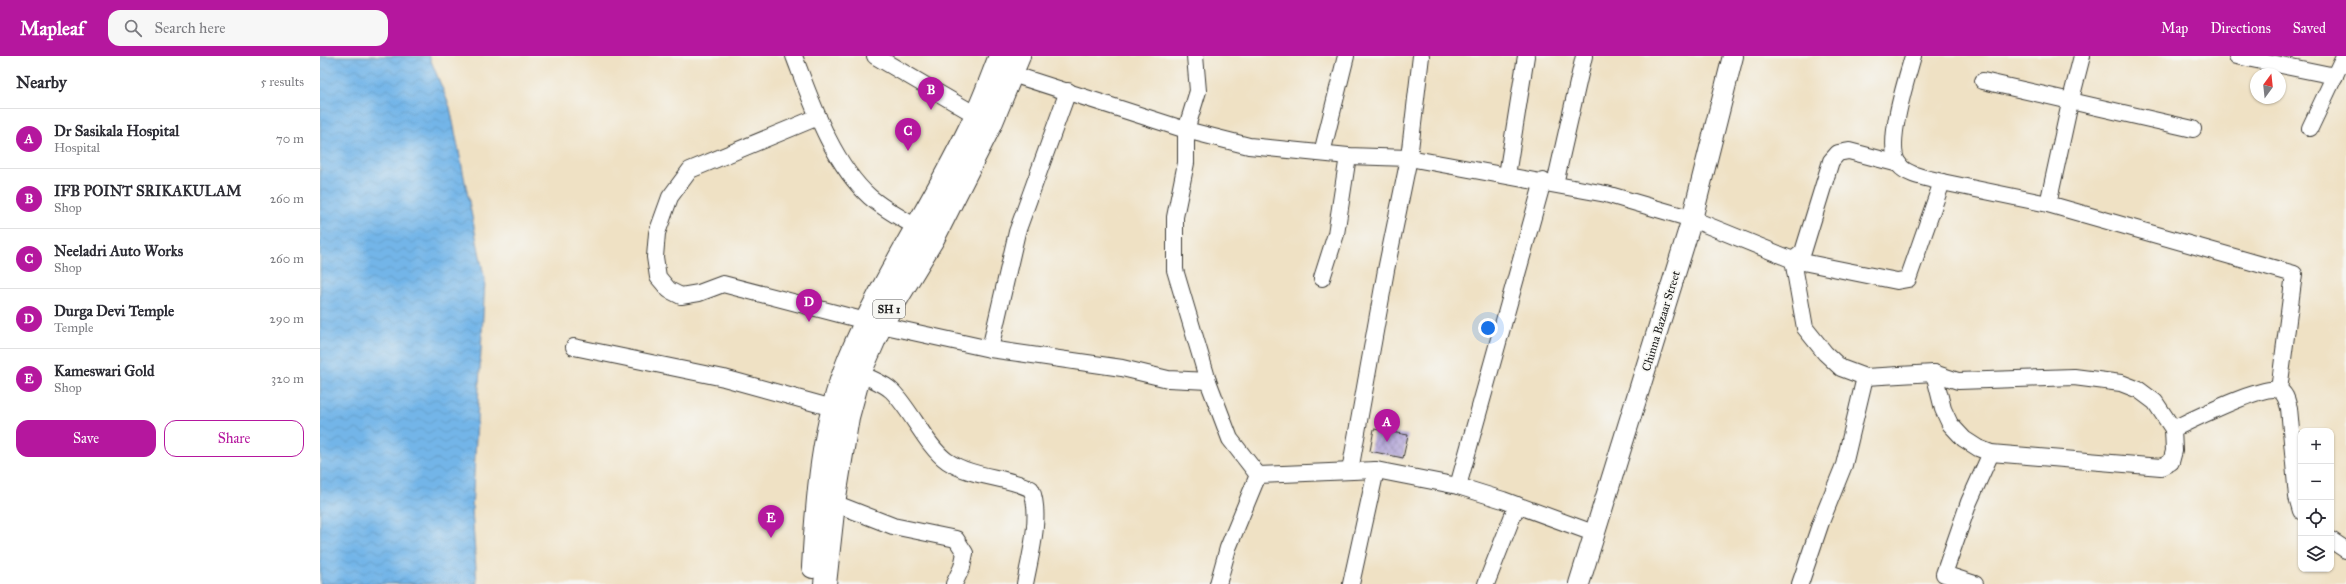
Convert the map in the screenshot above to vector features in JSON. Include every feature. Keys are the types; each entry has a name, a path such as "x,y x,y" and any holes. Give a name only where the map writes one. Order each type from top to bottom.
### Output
{"main road":[{"name":"SH 1","path":"825,584 834,504 848,417 873,323 916,228 976,115 1000,56"},
{"name":"SH 1","path":"812,584 816,501 823,451 833,408 848,360 933,239 991,124 1015,65"}],"street":[{"path":"794,56 818,117 849,174 871,197 916,228"},
{"path":"875,56 976,115"},
{"path":"1195,56 1198,92 1186,130 1186,163 1175,217 1175,270 1208,381 1230,439 1258,475"},
{"path":"1322,153 1346,56"},
{"path":"1350,471 1386,270 1409,158 1421,56"},
{"path":"1506,175 1526,56"},
{"path":"1458,486 1549,182 1584,56"},
{"name":"Chinna Bazaar Street","path":"1579,584 1596,534 1692,219 1733,56"},
{"path":"1899,164 1893,151 1898,110 1913,56"},
{"path":"2048,204 2082,56"},
{"path":"2237,56 2335,76"},
{"path":"2310,128 2344,56"},
{"path":"1015,65 1068,91 1186,130 1249,146 1348,156 1409,158 1549,182 1606,194 1692,219 1792,260 1897,281 1908,279 1942,182"},
{"path":"1983,81 2070,103 2193,129"},
{"path":"990,350 1018,232 1068,91"},
{"path":"818,117 690,170 670,197 657,233 655,257 658,277 669,290 681,296 699,293 723,284 873,323 990,350 1122,368 1168,379 1208,381"},
{"path":"1792,260 1803,252 1831,161 1838,153 1849,151 1899,164 1909,172 1942,182 2048,204 2294,274 2279,390"},
{"path":"1322,278 1336,234 1348,156"},
{"path":"1792,260 1805,328 1825,353 1841,368 1864,377 1934,373 1958,381 2074,377 2121,383 2139,390 2155,402 2173,429 2174,451 2171,462 2160,467 1991,453 1964,439 1950,424 1943,409 1934,373"},
{"path":"574,347 724,378 833,408"},
{"path":"860,373 891,390 936,449 947,461 964,469 1000,480 1019,483 1031,489 1036,499 1033,534 1025,584"},
{"path":"1800,584 1821,522 1844,465 1864,377"},
{"path":"2173,429 2232,402 2270,388 2279,390 2286,396 2290,408 2298,500"},
{"path":"1975,584 1942,579 1969,502 1991,453"},
{"path":"1258,475 1376,470 1458,486 1517,505 1596,534"},
{"path":"1351,584 1376,470"},
{"path":"1218,584 1228,548 1258,475"},
{"path":"834,504 893,526 956,539 965,553 962,567 954,584"},
{"path":"1486,584 1517,505"},
{"path":"2334,542 2346,550"}],"water":[{"path":"320,56 429,56 450,107 485,281 472,509 477,584 320,584"}],"building":[{"path":"1374,429 1408,435 1403,458 1370,451"}],"place":[{"name":"IFB POINT SRIKAKULAM","path":"931,110"},
{"name":"Neeladri Auto Works","path":"908,151"},
{"name":"Durga Devi Temple","path":"809,322"},
{"name":"Dr Sasikala Hospital","path":"1387,442"},
{"name":"Kameswari Gold","path":"771,538"}]}
